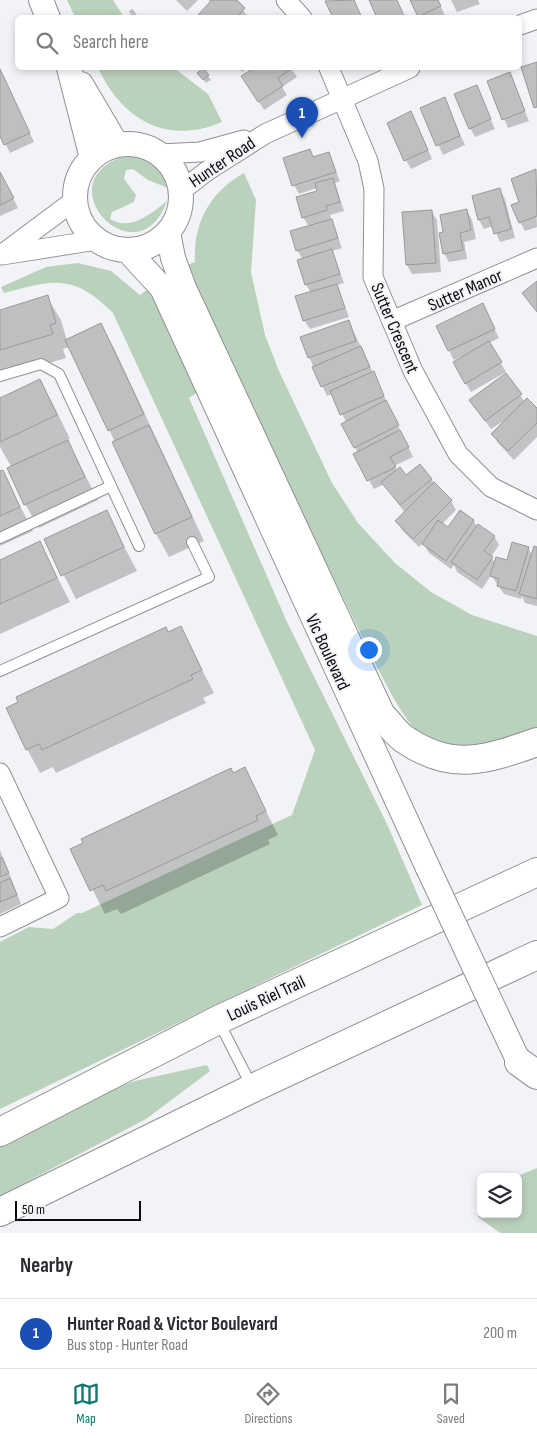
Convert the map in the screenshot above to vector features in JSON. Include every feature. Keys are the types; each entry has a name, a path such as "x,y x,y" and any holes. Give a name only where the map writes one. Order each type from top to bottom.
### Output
{"highway":[{"path":"384,719 406,741 439,757 462,761 502,754 537,742"},
{"name":"Louis Riel Trail","path":"0,1132 218,1020 537,872"},
{"path":"0,1212 253,1088 537,955"}],"street":[{"path":"41,0 47,15"},
{"path":"286,0 299,15"},
{"path":"522,24 537,19"},
{"path":"70,70 92,158"},
{"path":"71,70 117,145"},
{"name":"Sutter Crescent","path":"330,70 344,98 368,161 374,188 373,277 413,371 458,454 491,487 537,510"},
{"name":"Hunter Road","path":"180,191 207,170 264,134 406,70"},
{"name":"Hunter Road","path":"159,154 200,152 264,134"},
{"path":"132,144 146,147 159,154 170,164 177,177 180,191 178,212 168,232 156,242 142,248 127,250 111,247 97,240 82,222 75,200 76,185 82,170 92,158 104,150 117,145 132,144"},
{"path":"1,255 75,200"},
{"name":"Vic Boulevard","path":"168,232 184,288 384,719"},
{"path":"1,255 97,240"},
{"name":"Vic Boulevard","path":"127,250 162,288 502,1026 528,1068"},
{"name":"Sutter Manor","path":"392,321 537,258"},
{"path":"0,772 58,898 0,927"}],"lane":[{"path":"0,376 41,364 59,374 139,546"},
{"path":"0,538 111,486"},
{"path":"0,671 209,577 192,542"},
{"path":"218,1020 253,1088"}],"green space":[{"path":"67,0 113,0 123,15 74,15"},
{"path":"99,70 177,70 208,94 222,122 202,129 182,131 164,129 148,123 133,114 108,86"},
{"path":"125,156 140,158 152,164 165,180 168,188 148,180 133,169 126,170 124,179 136,195 134,202 112,212 110,219 125,223 133,222 148,215 167,201 153,223 137,232 119,229 104,219 94,203 92,185 102,169"},
{"path":"244,173 256,200 251,272 265,335 279,371 332,483 358,523 395,563 431,592 472,615 537,636 537,727 498,741 469,747 441,745 428,740 413,727 400,709 379,671 183,272 187,265 195,262 197,234 206,210 222,189"},
{"path":"78,263 111,271 140,295 148,289 160,307 198,392 189,398 287,622 387,824 422,905 0,1109 0,942 29,927 53,929 77,913 82,913 292,815 315,750 113,313 87,291 63,283 37,285 4,293 1,287 46,267"},
{"path":"207,1065 210,1071 146,1119 0,1196 0,1143 61,1109 135,1081"},
{"path":"537,1168 537,1233 500,1233 479,1218 522,1218 522,1174"}],"building":[{"path":"212,0 237,0 245,8 239,15 198,15"},
{"path":"354,0 361,15 332,15 325,1"},
{"path":"369,0 397,0 404,15 376,15"},
{"path":"410,0 438,0 441,6 422,15 417,15"},
{"path":"537,62 537,107 534,108 522,70 522,67"},
{"path":"0,69 30,133 4,145 0,136"},
{"path":"205,70 209,75 203,80 197,73"},
{"path":"251,70 290,70 278,78 283,86 258,102 241,76"},
{"path":"510,72 525,111 502,120 487,81"},
{"path":"477,85 491,119 469,129 454,94"},
{"path":"445,97 460,136 436,146 420,108"},
{"path":"411,111 428,150 404,161 387,123"},
{"path":"310,149 313,157 329,152 336,172 292,186 283,158"},
{"path":"536,169 537,216 519,223 511,205 519,202 511,179"},
{"path":"0,172 14,198 0,205"},
{"path":"333,178 340,202 326,206 327,210 302,218 296,197 317,191 315,183"},
{"path":"500,188 511,229 494,234 489,217 478,220 472,196"},
{"path":"467,209 471,230 460,233 463,250 443,254 439,233 443,232 440,215"},
{"path":"432,210 436,263 406,265 402,212"},
{"path":"332,219 338,238 296,251 290,231"},
{"path":"332,249 340,274 305,285 297,260"},
{"path":"537,281 537,312 522,293"},
{"path":"337,284 345,308 303,321 295,296"},
{"path":"48,295 56,323 50,325 53,334 0,350 0,310"},
{"path":"483,303 495,329 448,351 436,326"},
{"path":"349,320 356,341 308,358 300,337"},
{"path":"101,323 144,414 108,431 65,340"},
{"path":"489,341 502,362 465,384 453,362"},
{"path":"361,346 370,367 321,387 312,367"},
{"path":"374,371 384,396 340,415 330,391"},
{"path":"506,373 522,394 485,421 469,400"},
{"path":"40,379 57,415 0,442 0,398"},
{"path":"527,398 537,408 537,423 508,451 491,434"},
{"path":"386,400 399,425 354,448 341,424"},
{"path":"149,425 192,517 155,534 112,442"},
{"path":"400,430 409,447 390,457 396,467 367,481 353,454"},
{"path":"68,440 85,477 24,505 7,468"},
{"path":"420,464 432,479 400,505 381,482 400,467 406,475"},
{"path":"3,470 20,507 0,516 0,471"},
{"path":"434,482 452,500 413,539 395,521"},
{"path":"107,510 124,547 61,576 44,539"},
{"path":"460,510 474,520 446,561 422,544 438,520 448,527"},
{"path":"478,524 495,536 484,551 493,557 477,580 451,562"},
{"path":"40,541 57,578 0,604 0,560"},
{"path":"512,542 529,547 516,591 497,586 499,579 490,576 496,557 507,560"},
{"path":"534,546 537,547 537,599 519,594"},
{"path":"181,626 202,670 191,675 193,679 42,750 39,744 26,750 6,708 18,702 16,697 166,627 168,632"},
{"path":"245,767 266,811 256,816 258,820 106,891 103,885 90,891 70,849 83,843 81,839 231,768 233,773"},
{"path":"2,857 9,873 0,877 0,858"},
{"path":"10,878 17,895 0,902 0,883"}],"place":[{"name":"Hunter Road & Victor Boulevard","path":"302,138"}]}
